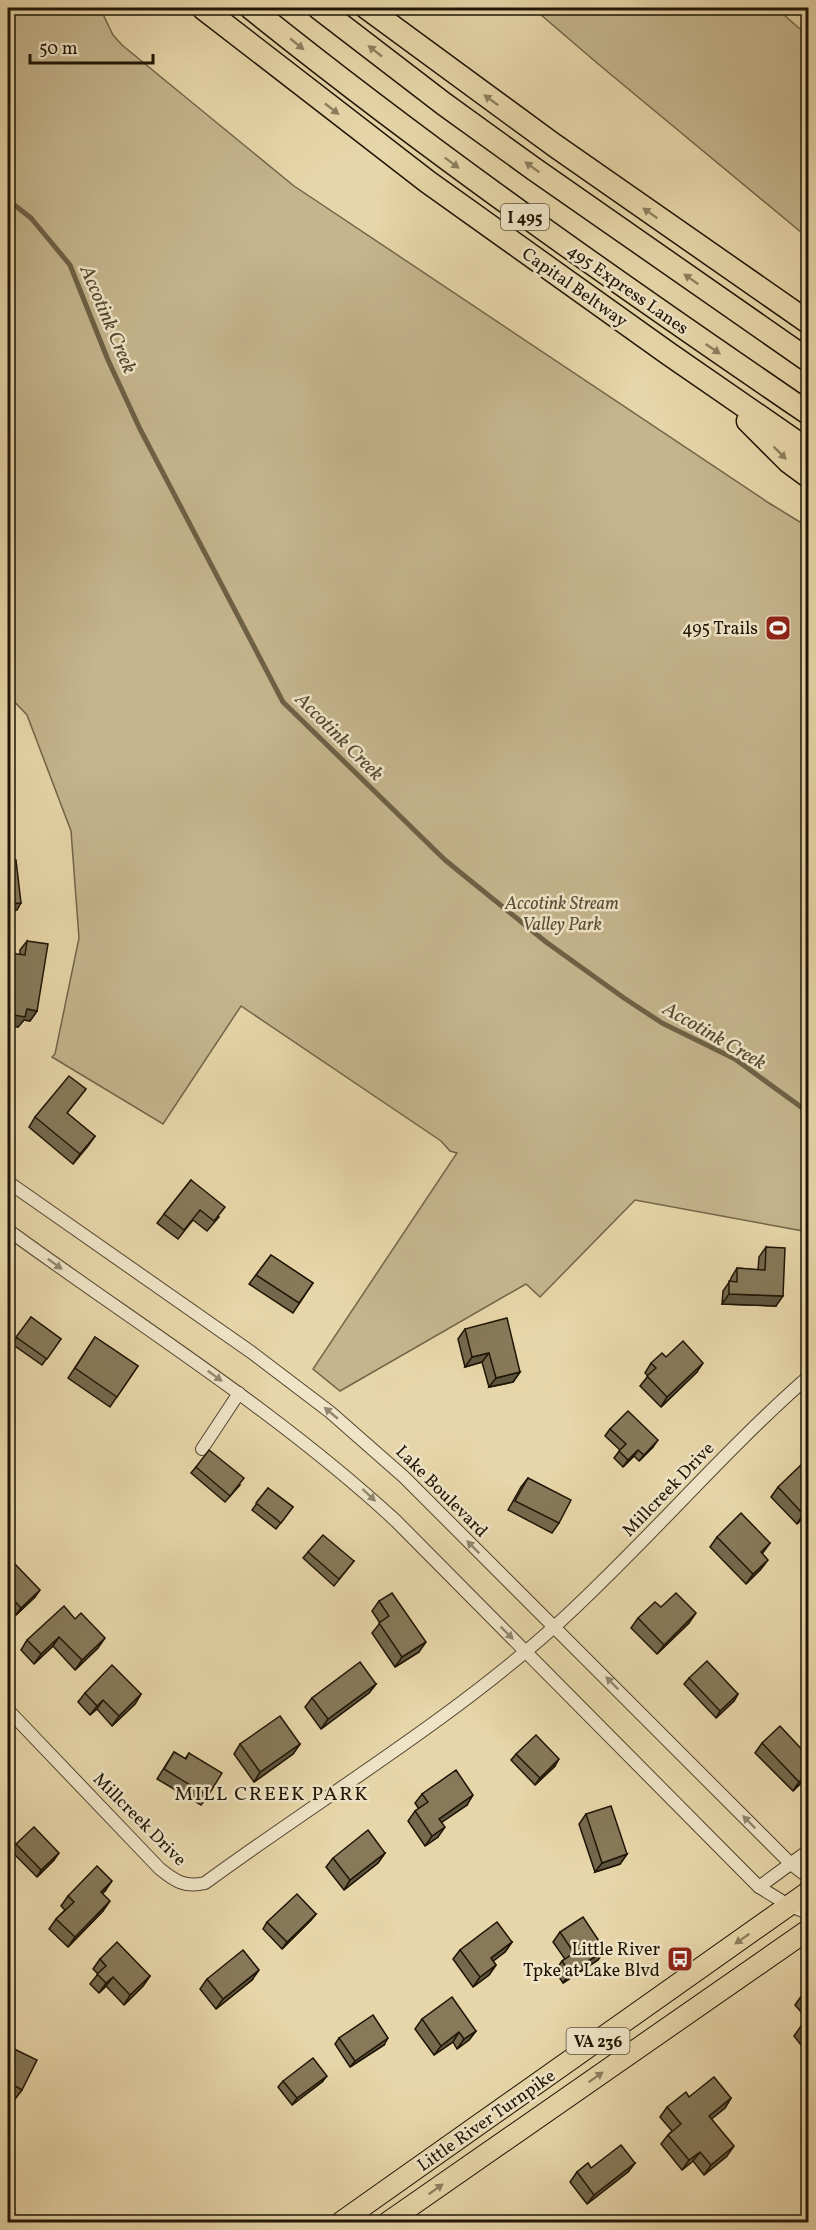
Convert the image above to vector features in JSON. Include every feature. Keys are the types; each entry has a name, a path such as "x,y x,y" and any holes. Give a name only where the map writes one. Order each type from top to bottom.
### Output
{"highway":[{"name":"Capital Beltway","path":"203,8 419,176 808,450"},
{"name":"495 Express Lanes","path":"251,8 498,197 648,304 808,413"},
{"name":"I 495","path":"319,8 444,104 534,169 808,360"},
{"path":"368,8 554,145 808,322"},
{"path":"709,382 789,462 808,477"}],"main road":[{"name":"Little River Turnpike","path":"341,2223 800,1909 808,1892"},
{"name":"Little River Turnpike","path":"388,2223 808,1930"}],"street":[{"name":"Lake Boulevard","path":"8,1182 252,1352 330,1412 404,1477 791,1864 808,1876"},
{"path":"8,1230 304,1441 359,1486 759,1887 800,1909"},
{"name":"Millcreek Drive","path":"8,1710 160,1869 173,1880 185,1885 195,1886 205,1883 492,1678 554,1627 771,1409 808,1377"},
{"path":"202,1449 239,1394"},
{"path":"759,1887 808,1851"}],"green space":[{"name":"Accotink Stream Valley Park","path":"8,8 100,8 113,35 122,45 294,186 808,527 808,1234 803,1231 635,1200 540,1297 526,1284 340,1391 313,1369 457,1153 450,1151 441,1141 241,1006 163,1124 52,1057 55,1054 79,938 71,831 27,715 8,695"},
{"path":"533,8 776,8 808,36 808,238 597,63"}],"building":[{"path":"16,860 21,903 8,904 8,861"},
{"path":"27,941 48,944 37,1011 27,1009 25,1017 8,1014 8,953 25,955"},
{"path":"69,1076 86,1089 67,1113 95,1136 80,1154 35,1117"},
{"path":"191,1180 225,1207 214,1221 200,1210 184,1230 164,1214"},
{"path":"766,1247 785,1248 783,1296 729,1294 729,1281 737,1282 737,1268 765,1270"},
{"path":"271,1255 313,1283 299,1303 256,1275"},
{"path":"31,1317 61,1339 47,1359 16,1337"},
{"path":"507,1318 520,1372 496,1378 489,1353 472,1357 465,1329"},
{"path":"95,1337 138,1366 117,1397 75,1368"},
{"path":"683,1341 703,1363 667,1397 647,1376 656,1368 651,1363 662,1353 666,1357"},
{"path":"628,1411 658,1440 644,1455 638,1450 628,1460 619,1451 626,1444 610,1429"},
{"path":"209,1450 244,1478 230,1496 196,1467"},
{"path":"803,1463 808,1468 808,1509 803,1514 778,1487"},
{"path":"528,1478 571,1500 559,1523 515,1501"},
{"path":"268,1488 293,1507 281,1523 256,1503"},
{"path":"741,1513 770,1543 761,1552 768,1560 753,1574 717,1537"},
{"path":"323,1535 354,1561 339,1579 308,1552"},
{"path":"13,1562 40,1590 21,1608 8,1594 8,1567"},
{"path":"392,1593 426,1642 402,1657 379,1623 389,1616 379,1601"},
{"path":"676,1593 696,1613 664,1645 638,1618 655,1602 661,1607"},
{"path":"64,1606 75,1619 81,1613 105,1638 82,1660 59,1637 41,1654 27,1640"},
{"path":"707,1661 738,1694 720,1711 689,1678"},
{"path":"360,1662 376,1684 328,1719 312,1698"},
{"path":"112,1665 141,1694 119,1716 103,1700 97,1706 85,1693"},
{"path":"280,1716 300,1744 260,1772 240,1744"},
{"path":"780,1726 808,1756 808,1773 799,1782 762,1743"},
{"path":"536,1735 559,1759 540,1778 516,1754"},
{"path":"174,1752 186,1759 189,1753 222,1773 208,1796 164,1769"},
{"path":"456,1770 473,1795 439,1819 445,1827 432,1836 415,1811 428,1802 422,1794"},
{"path":"611,1806 627,1854 602,1863 586,1814"},
{"path":"34,1827 59,1853 41,1870 16,1844"},
{"path":"368,1830 385,1853 350,1880 333,1858"},
{"path":"97,1866 112,1881 101,1892 110,1901 75,1937 56,1919 74,1902 68,1896"},
{"path":"297,1894 316,1914 287,1942 267,1922"},
{"path":"583,1917 605,1950 570,1973 562,1961 574,1953 560,1932"},
{"path":"497,1922 512,1942 491,1958 496,1965 480,1977 460,1950"},
{"path":"117,1942 150,1976 130,1995 113,1977 106,1983 97,1974 106,1966 100,1959"},
{"path":"243,1950 259,1970 223,1999 207,1979"},
{"path":"808,1989 808,2003 802,1995"},
{"path":"452,1997 476,2031 464,2039 459,2032 441,2046 422,2019"},
{"path":"373,2015 388,2038 355,2061 339,2038"},
{"path":"808,2020 808,2036 801,2026"},
{"path":"8,2046 37,2060 22,2090 8,2082"},
{"path":"313,2058 327,2076 297,2098 283,2081"},
{"path":"714,2077 731,2098 709,2116 734,2146 711,2165 700,2152 689,2160 668,2135 681,2124 667,2107 686,2092 689,2097"},
{"path":"621,2145 635,2163 594,2195 577,2172 588,2163 591,2168"}],"waterway":[{"name":"Accotink Creek","path":"8,200 31,218 70,265 108,360 140,429 283,702 445,860 546,942 662,1023 735,1059 808,1112"},
{"path":"8,2211 22,2221 50,2222"}],"place":[{"name":"495 Trails","path":"778,628"},
{"name":"Little River Tpke at Lake Blvd","path":"680,1959"}],"district":[{"name":"MILL CREEK PARK","path":"272,1793"}]}
